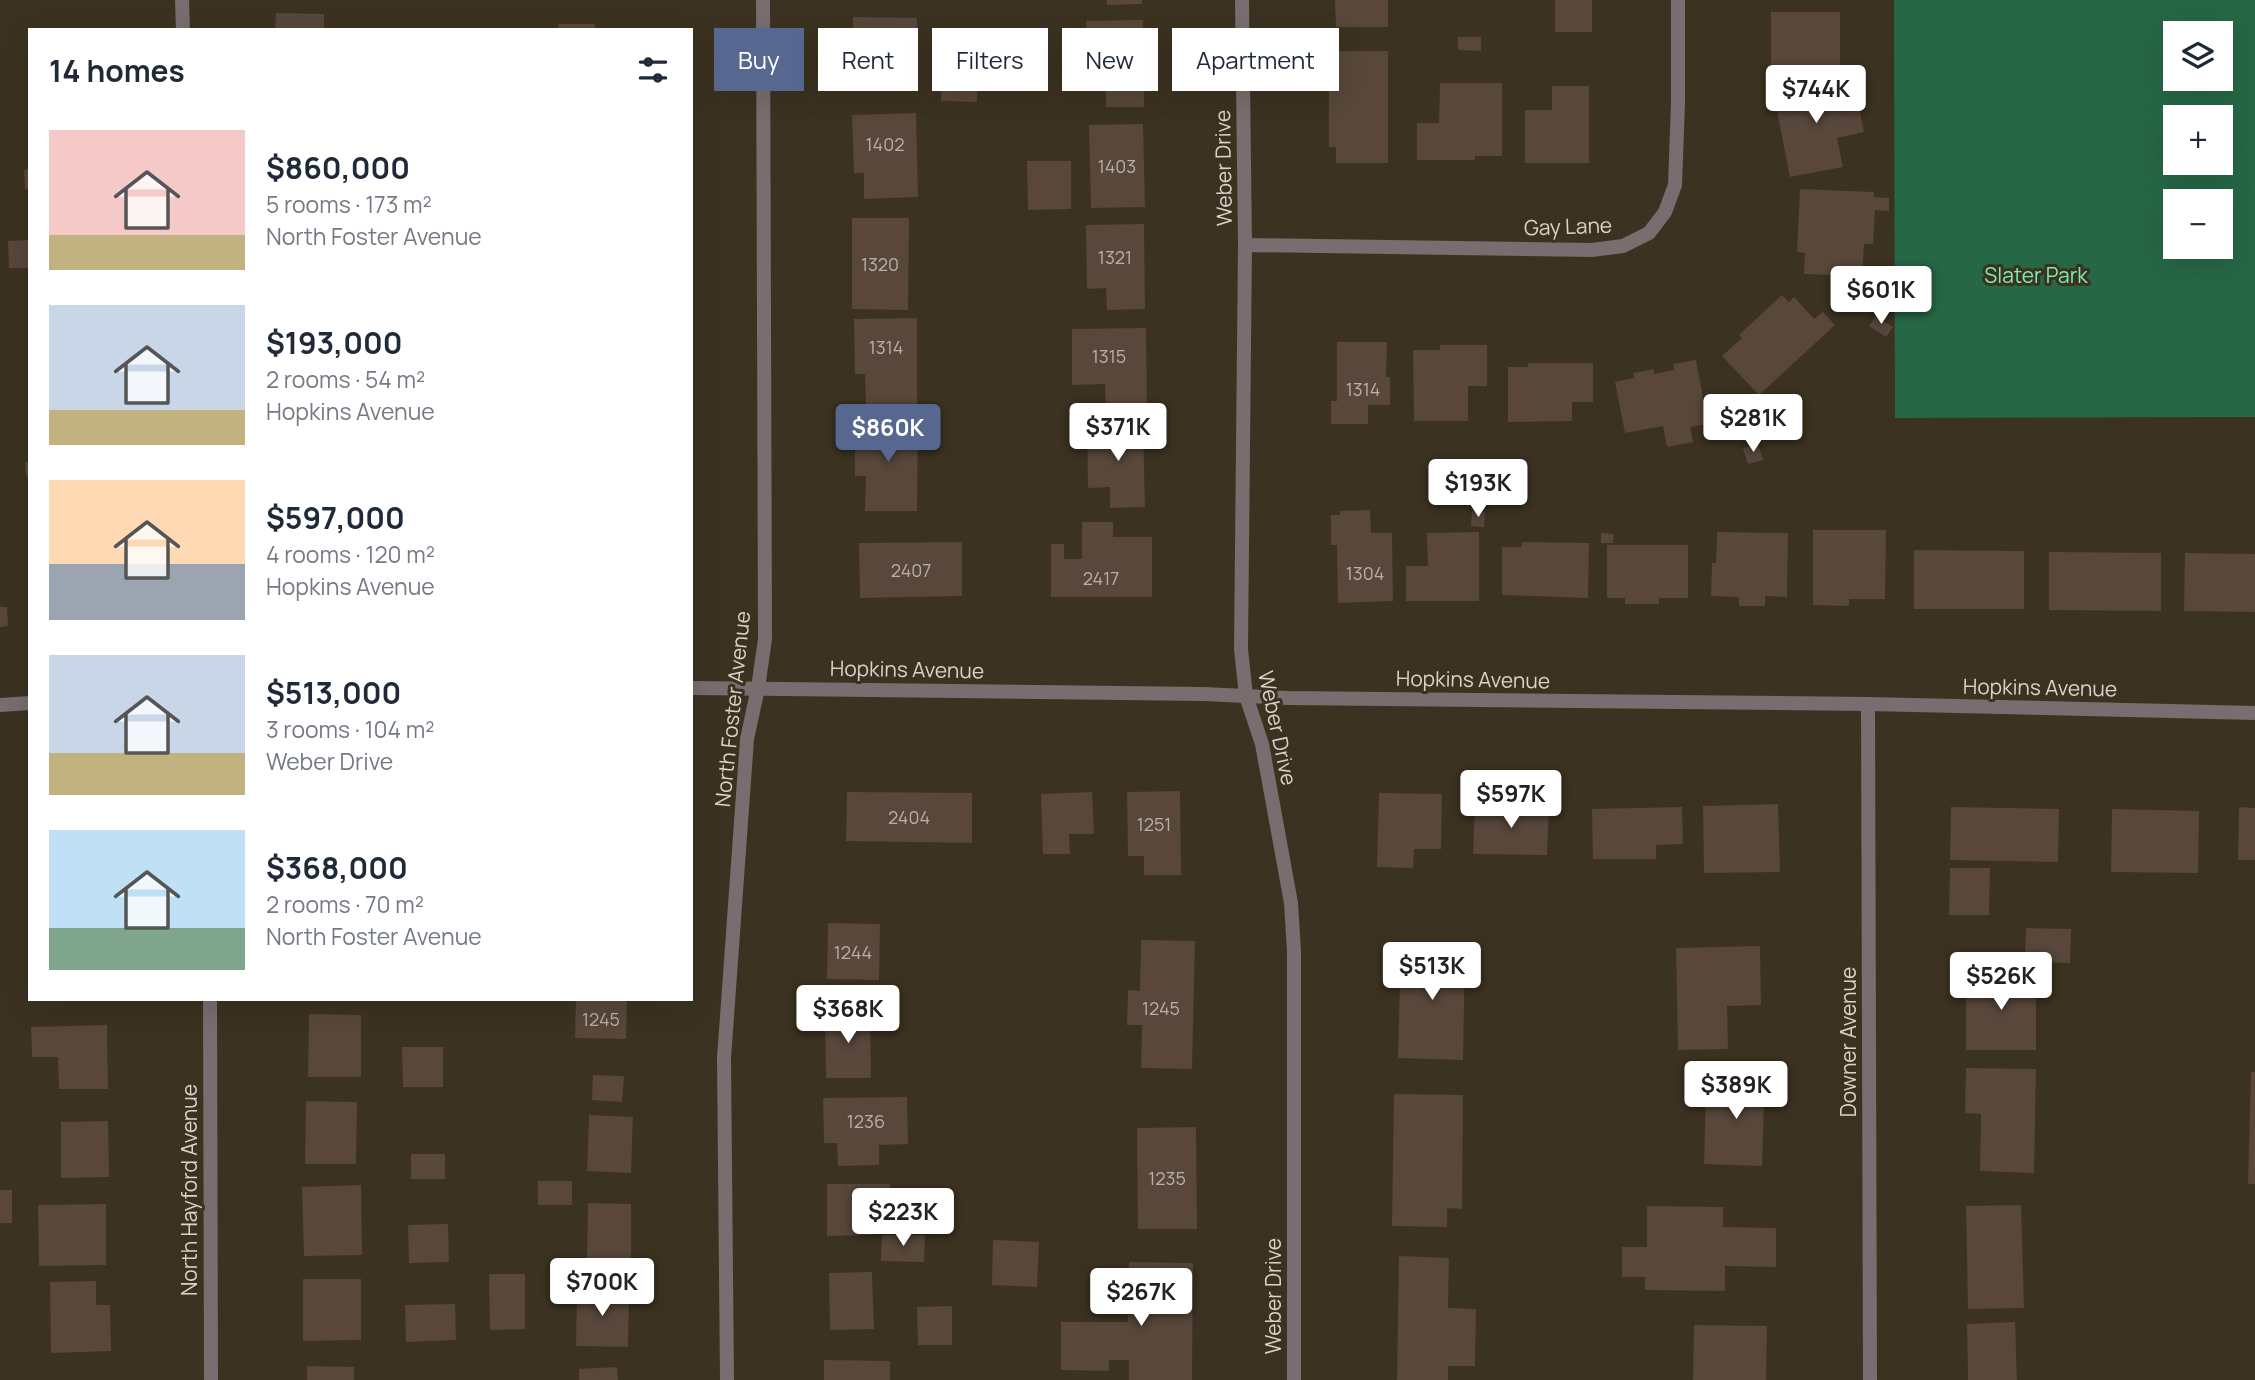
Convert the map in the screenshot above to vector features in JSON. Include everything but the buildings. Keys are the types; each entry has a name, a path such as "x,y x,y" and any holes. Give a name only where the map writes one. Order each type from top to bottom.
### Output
{"street":[{"path":"182,0 183,28"},
{"name":"North Foster Avenue","path":"727,1380 724,1058 747,739 765,639 763,0"},
{"name":"Weber Drive","path":"1242,0 1245,246 1241,649 1246,696 1262,744 1292,915 1294,1380"},
{"name":"Gay Lane","path":"1245,246 1592,250 1623,246 1649,233 1665,212 1675,185 1678,0"},
{"name":"Hopkins Avenue","path":"693,688 1868,704 2255,713"},
{"path":"0,705 28,703"},
{"name":"Downer Avenue","path":"1868,704 1870,1380"},
{"name":"North Hayford Avenue","path":"210,1001 211,1380"}],"green space":[{"name":"Slater Park","path":"1894,0 2255,0 2255,417 1895,418"}]}
